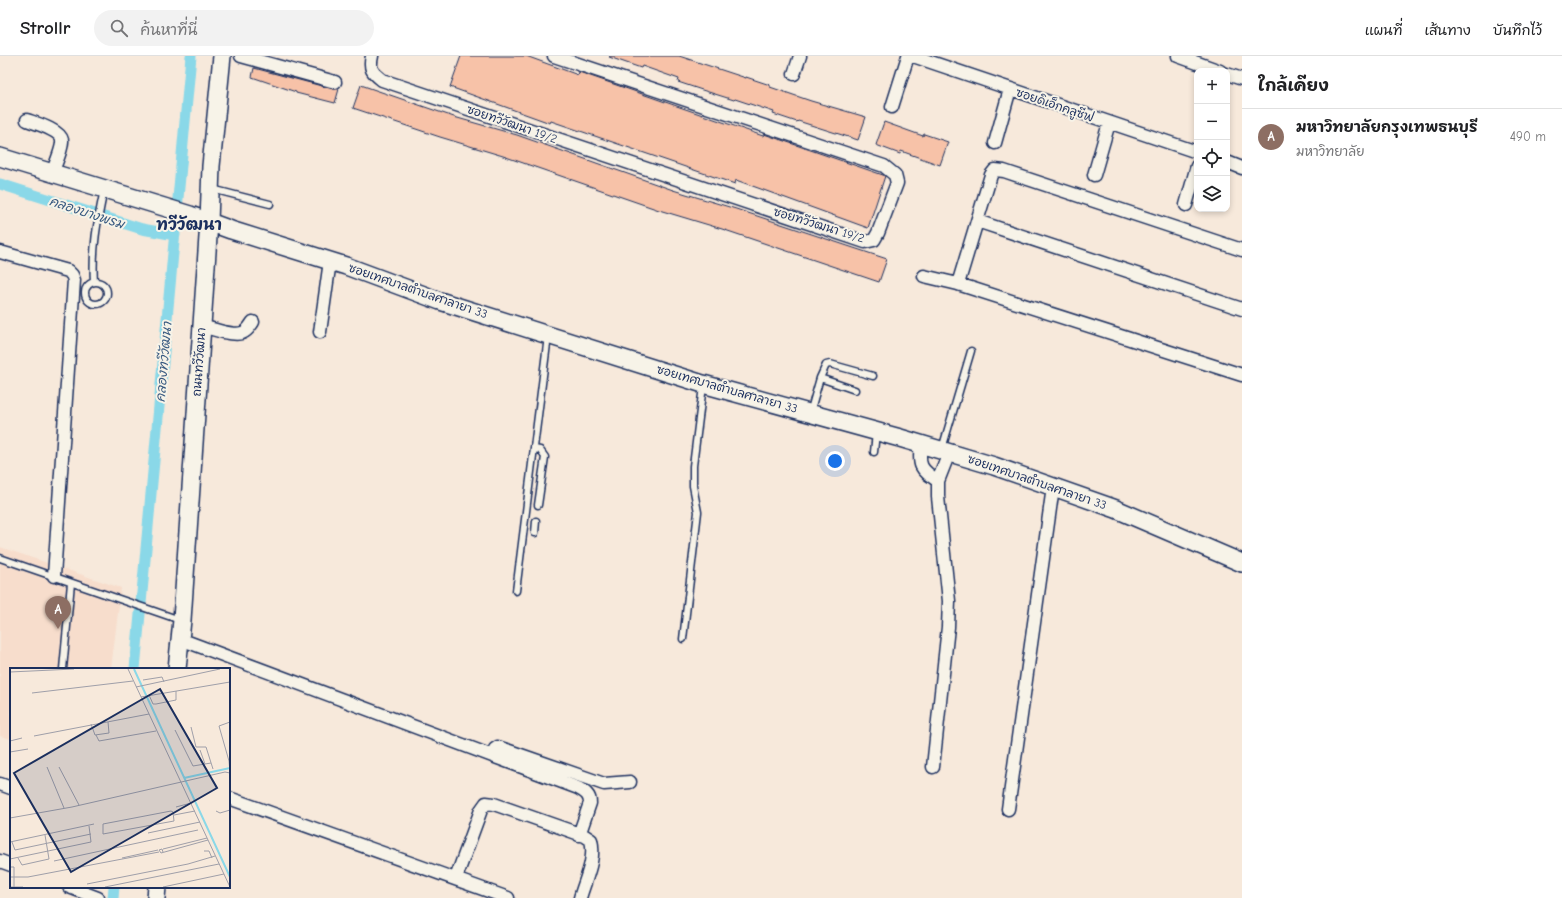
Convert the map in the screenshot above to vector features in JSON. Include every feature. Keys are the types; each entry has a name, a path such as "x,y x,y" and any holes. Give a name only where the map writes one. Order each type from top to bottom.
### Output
{"street":[{"name":"ถนนทวีวัฒนา","path":"177,668 182,620 210,189 222,56"},
{"path":"241,56 335,82"},
{"name":"ซอยทวีวัฒนา 19/2","path":"372,56 370,63 373,73 382,80 865,242 874,240 878,233 897,183 896,175 884,166 554,56"},
{"path":"794,74 800,56"},
{"path":"892,107 908,56"},
{"name":"ซอยดิเอ็กคลูซีฟ","path":"913,56 1194,151"},
{"path":"1178,56 1212,68"},
{"path":"1230,75 1242,79"},
{"path":"995,143 1010,89"},
{"path":"27,120 58,133 62,139 61,148 52,173"},
{"path":"1094,175 1109,123"},
{"name":"ซอยเทศบาลตำบลศาลายา 33","path":"0,158 52,173 103,197 148,202 190,215 330,261 440,301 703,384 921,444 994,466 1116,509 1242,563"},
{"path":"1230,163 1242,168"},
{"path":"958,284 991,175 995,170 1000,170 1242,250"},
{"path":"1186,206 1194,176"},
{"path":"977,221 1242,309"},
{"path":"0,252 68,271 74,280 54,576"},
{"path":"320,332 330,261"},
{"path":"924,276 958,284 1242,375"},
{"path":"202,326 236,334 243,333 253,322"},
{"path":"921,444 919,460 922,468 938,481"},
{"path":"933,767 948,627 949,601 938,497 938,481 945,452"},
{"path":"1008,808 1053,486"},
{"path":"180,639 578,788 586,793 590,798 590,803 579,834"},
{"path":"492,755 498,747 604,784 630,782"},
{"path":"0,784 10,788"},
{"path":"230,798 456,878 508,898"},
{"path":"456,878 481,810 486,803 494,804 579,834 591,840 593,848 592,859 580,898"},
{"path":"0,861 10,865"},
{"path":"73,888 96,894"},
{"path":"156,898 157,888"}],"lane":[{"path":"210,189 270,204"},
{"path":"94,282 93,252 97,223 103,197"},
{"path":"516,591 549,335"},
{"path":"945,452 971,351"},
{"path":"810,413 823,368 826,365 830,364 873,376"},
{"path":"820,378 855,390"},
{"path":"683,639 698,512 693,466 703,384"},
{"path":"874,452 877,432"},
{"path":"534,449 540,450 545,457 538,505"},
{"path":"535,533 536,521"},
{"path":"0,558 182,620"},
{"path":"63,668 71,583"}],"shaded area":[{"path":"0,547 121,588 111,668 10,668 10,739 0,736"}],"building":[{"path":"461,56 526,56 578,75 579,72 763,136 764,134 883,175 885,176 868,228 736,180 735,184 551,121 550,123 450,87"},
{"path":"679,56 770,85 770,87 811,101 866,117 858,140 798,121 797,122 773,114 774,112 678,82 679,79 642,66 641,68 609,57"},
{"path":"254,68 333,89 339,89 335,103 296,93 252,77"},
{"path":"361,85 454,117 517,135 673,190 736,209 887,259 879,282 722,229 659,210 503,156 353,108"},
{"path":"884,122 923,136 924,134 948,142 940,165 901,151 900,154 876,145"}],"waterway":[{"name":"คลองทวีวัฒนา","path":"135,668 191,56"},
{"name":"คลองบางพรม","path":"0,184 142,229 175,235"},
{"name":"คลองทวีวัฒนา","path":"113,898 114,888"}],"place":[{"name":"มหาวิทยาลัยกรุงเทพธนบุรี","path":"58,629"}],"district":[{"name":"ทวีวัฒนา","path":"189,224"}]}
